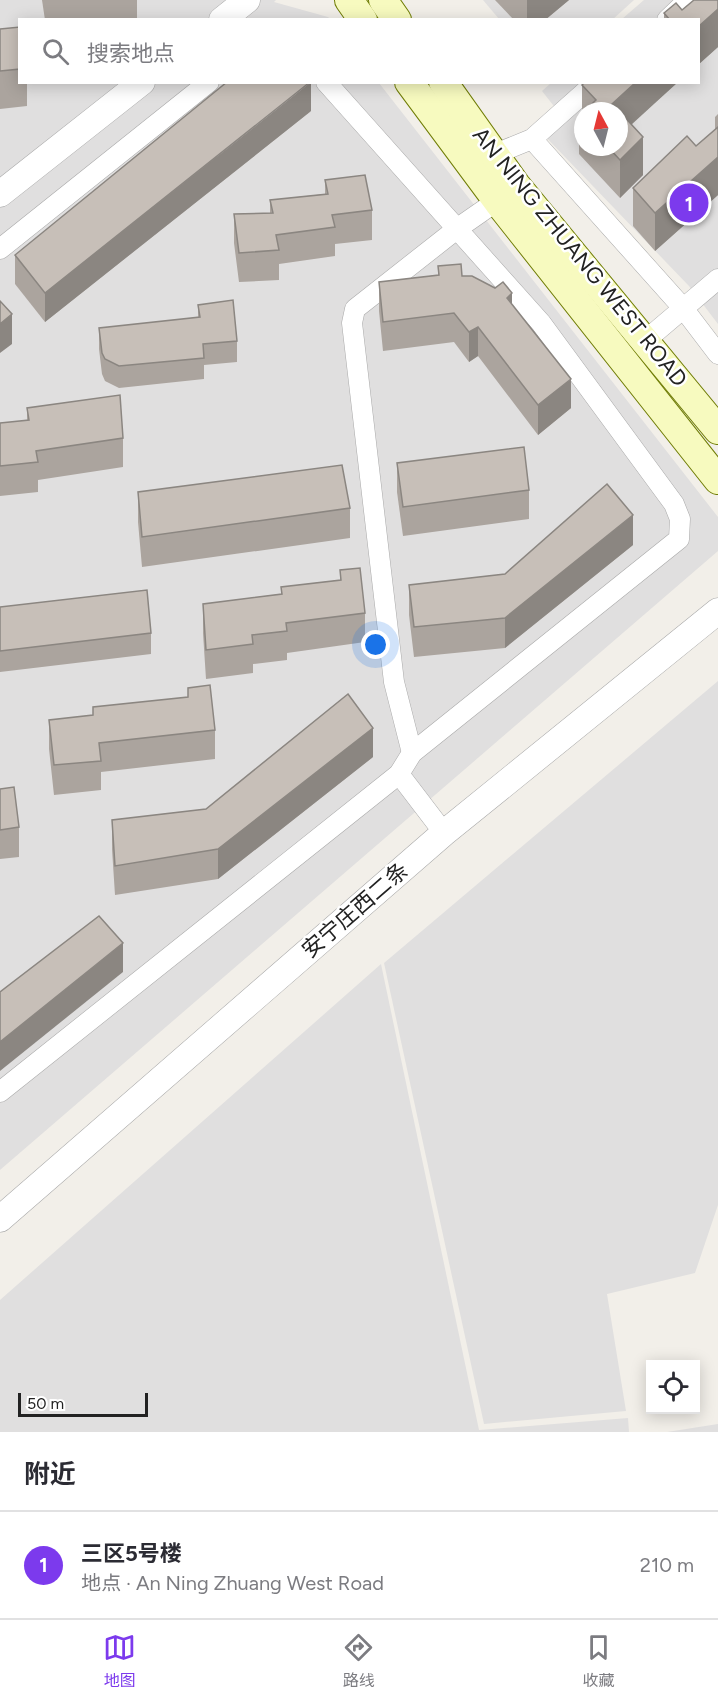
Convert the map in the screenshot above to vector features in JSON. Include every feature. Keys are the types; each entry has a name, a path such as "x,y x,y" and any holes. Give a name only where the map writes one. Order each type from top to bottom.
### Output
{"main road":[{"path":"349,0 362,18"},
{"path":"383,0 396,18"},
{"path":"411,84 507,194 718,480"},
{"name":"AN NING ZHUANG WEST ROAD","path":"444,84 495,154 507,194 646,340 718,430"}],"street":[{"path":"224,18 247,0"},
{"path":"669,18 688,0"},
{"path":"0,195 139,84"},
{"path":"0,249 206,84"},
{"path":"0,1092 399,774 412,753 679,540 680,519 674,504 541,322 328,84"},
{"path":"495,154 532,140 594,84"},
{"path":"532,140 683,308 718,354"},
{"path":"412,753 394,682 352,323 355,309 458,228 507,194"},
{"path":"646,340 718,279"},
{"name":"安宁庄西二条","path":"0,1219 444,833 718,611"},
{"path":"399,774 444,833"}],"shaded area":[{"path":"0,0 276,0 274,2 329,18 18,18 18,84 380,84 718,517 718,551 0,1170"},
{"path":"483,0 634,0 614,18 498,18"},
{"path":"644,0 718,0 718,324 689,286 541,132 557,110 542,91 550,84 700,84 700,18 623,18"},
{"path":"718,681 718,1205 695,1273 607,1294 626,1411 484,1424 384,963"},
{"path":"381,964 479,1430 628,1418 629,1432 0,1432 0,1300"},
{"path":"718,1424 718,1432 667,1432"}],"building":[{"path":"694,0 718,0 718,9 700,25 700,18 668,18 664,13 676,3 682,10"},
{"path":"18,27 18,69 0,71 0,29"},
{"path":"225,84 307,84 45,293 15,255"},
{"path":"583,84 634,84 614,102 594,102 596,100"},
{"path":"628,121 643,137 628,152"},
{"path":"718,127 718,157 655,213 633,188 687,136 696,146"},
{"path":"365,175 372,210 332,215 335,227 276,235 279,250 239,253 234,214 273,213 270,200 328,194 325,180"},
{"path":"461,264 462,276 472,276 495,288 503,282 512,293 507,298 571,379 538,405 478,327 469,332 454,313 383,322 379,282 439,275 438,266"},
{"path":"233,300 237,341 203,344 204,358 119,366 105,359 102,353 99,328 200,317 198,305"},
{"path":"0,301 12,314 0,324"},
{"path":"120,395 123,438 36,451 38,462 0,466 0,423 29,420 27,408"},
{"path":"524,447 529,490 403,507 397,463"},
{"path":"342,465 350,508 142,537 138,492"},
{"path":"607,484 633,515 505,618 414,627 409,585 505,574"},
{"path":"360,568 365,613 286,623 287,631 252,635 253,644 206,650 203,604 282,594 281,587 341,580 340,570"},
{"path":"147,590 151,633 0,651 0,607"},
{"path":"210,685 215,730 99,743 101,761 54,765 49,720 93,715 93,707 188,697 188,688"},
{"path":"348,694 373,728 218,849 115,866 112,820 206,809"},
{"path":"14,787 19,827 0,830 0,789"},
{"path":"99,916 123,943 0,1042 0,992"}],"place":[{"name":"三区5号楼","path":"689,203"}]}
